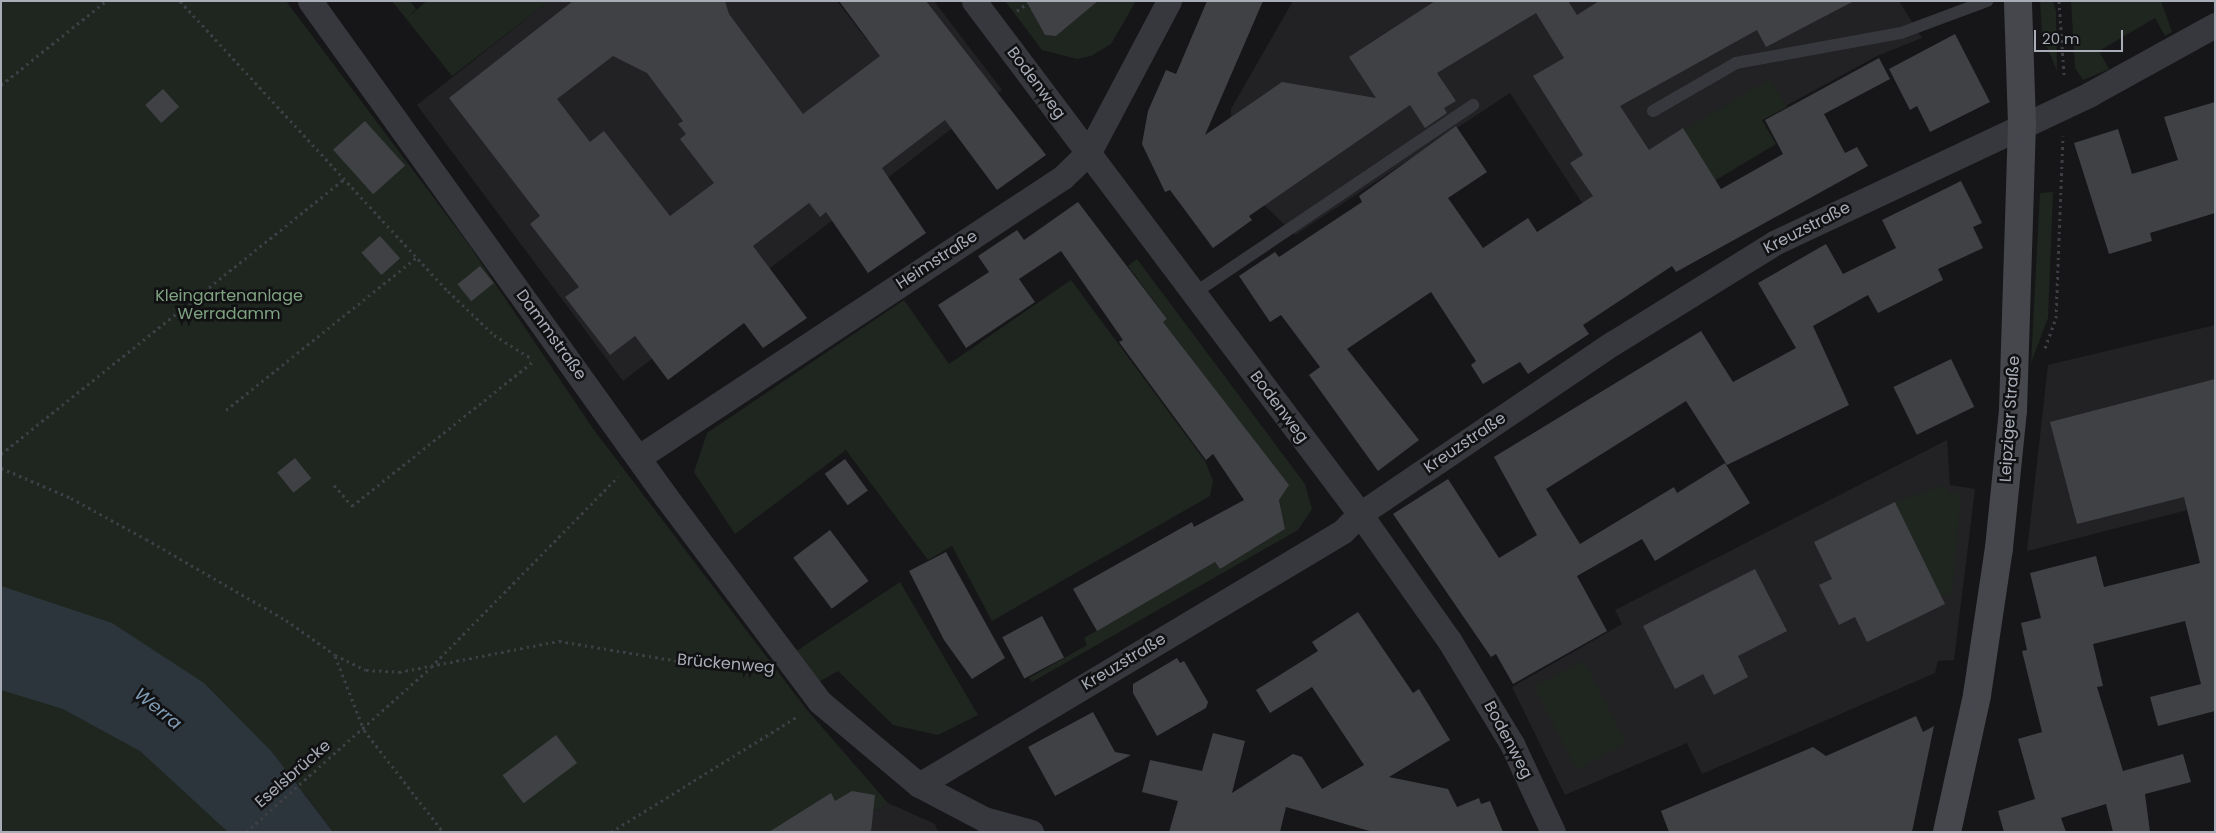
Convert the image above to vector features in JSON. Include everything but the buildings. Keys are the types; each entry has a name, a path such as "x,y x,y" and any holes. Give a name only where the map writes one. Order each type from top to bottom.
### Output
{"main road":[{"name":"Leipziger Straße","path":"1947,832 1977,695 1999,548 2012,410 2022,124 2018,1"}],"street":[{"name":"Dammstraße","path":"310,1 791,669"},
{"name":"Bodenweg","path":"974,1 1360,514 1489,702 1553,832"},
{"name":"Heimstraße","path":"639,458 1063,177 1089,152 1170,1"},
{"name":"Kreuzstraße","path":"919,785 1343,531 1360,514 1613,343 1774,243 2022,124 2064,106 2215,25"},
{"name":"Brückenweg","path":"791,669 820,702 919,785 984,819 1032,832"}],"lane":[{"path":"1653,111 1736,63 1901,33 1987,1"},
{"path":"1193,294 1473,105"}],"path":[{"path":"1,85 106,1"},
{"path":"180,1 345,178 416,258 494,336 535,360"},
{"path":"2043,352 2056,318 2064,106 2064,29 2059,1"},
{"path":"1,454 345,178"},
{"path":"226,410 416,258"},
{"path":"334,485 352,506 535,360 558,344"},
{"name":"Eselsbrücke","path":"246,832 364,730 430,667 639,458"},
{"name":"Brückenweg","path":"1,468 71,498 146,539 286,620 334,656 366,670 399,672 559,641 690,664 791,669"},
{"path":"334,656 364,730 442,832"},
{"path":"611,832 820,702"}],"shaded area":[{"path":"549,1 837,1 867,40 920,1 934,1 1002,90 623,381 417,105"},
{"path":"1293,1 1899,1 1922,38 1877,56 1760,120 1603,235 1510,93 1295,235 1230,172 1231,109"},
{"path":"2215,325 2215,503 2027,551 2048,365"},
{"path":"1947,440 1950,485 1975,489 1954,660 1938,661 1935,673 1702,774 1687,743 1565,795 1512,687 1622,624 1615,610"},
{"path":"888,803 935,824 938,832 813,832 855,806 877,811"}],"green space":[{"name":"Kleingartenanlage Werradamm","path":"1,1 286,1 467,242 594,430 807,710 888,803 877,811 855,806 813,832 333,832 303,792 255,832 1,832"},
{"path":"392,1 410,1 416,9 408,17 427,1 549,1 452,76"},
{"path":"1005,1 1026,1 1045,35 1056,36 1098,1 1136,1 1111,44 1091,56 1077,59 1042,50"},
{"path":"2040,1 2053,1 2056,11 2057,71 2042,35"},
{"path":"2071,1 2161,1 2172,32 2165,36 2155,18 2099,51 2109,69 2083,80 2075,68"},
{"path":"1770,79 1787,107 1762,120 1776,144 1644,223 1684,130"},
{"path":"2053,192 2048,318 2031,363 2040,193"},
{"path":"1137,259 1305,484 1312,509 1298,530 1032,682 1029,678 1087,645 1084,638 1215,562 1220,569 1285,529 1279,500 1288,485 1163,322 1167,319 1128,266"},
{"path":"1071,280 1205,461 1213,481 1210,496 992,621 952,546 928,560 846,450 735,534 694,472 707,433 904,300 949,364"},
{"path":"1946,485 1948,492 1961,494 1952,593 1941,596 1895,502"},
{"path":"900,582 978,715 938,735 893,725 838,671 817,683 795,652"},
{"path":"1584,661 1626,744 1576,769 1534,686"}],"water":[{"name":"Werra","path":"1,586 112,623 204,683 272,752 333,832 228,832 140,751 63,709 1,690"}]}
